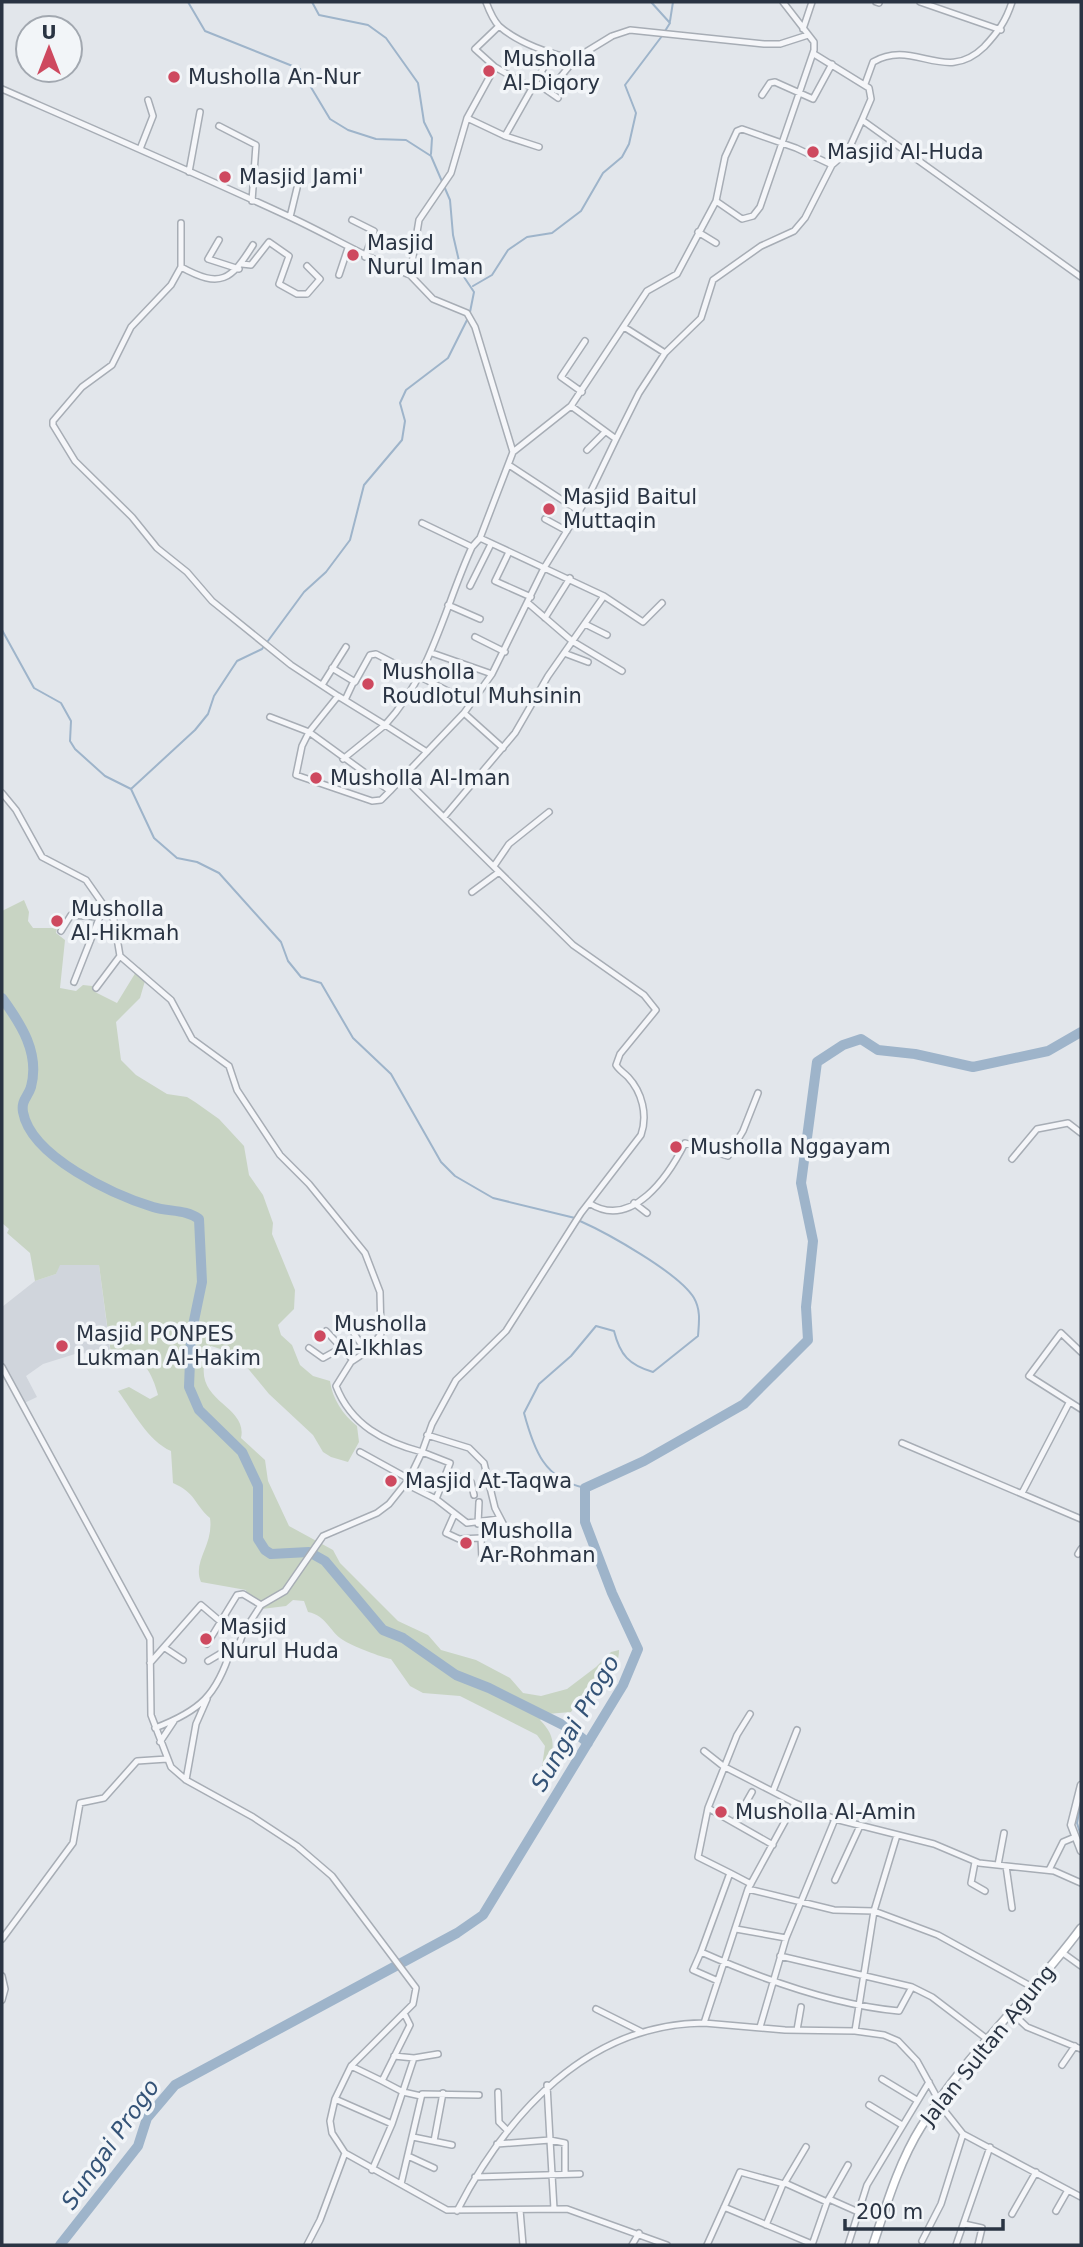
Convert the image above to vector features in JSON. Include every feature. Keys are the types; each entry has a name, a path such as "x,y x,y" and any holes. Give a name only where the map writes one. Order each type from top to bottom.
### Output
{"main road":[{"name":"Jalan Sultan Agung","path":"873,2245 906,2157 939,2100 1081,1928"}],"street":[{"path":"486,2 499,26 552,53 576,58"},
{"path":"716,201 742,219 753,216 767,189 781,142 814,54 814,43 783,2"},
{"path":"803,29 812,2"},
{"path":"920,2 1001,30"},
{"path":"865,84 869,70 881,57 906,53 927,61 962,62 975,55 1001,30 1012,2"},
{"path":"499,26 475,49 495,68 549,91 558,98"},
{"path":"549,91 576,58 612,36 630,30 669,36 780,44 808,35"},
{"path":"505,136 552,53"},
{"path":"471,703 371,654 353,683 309,732 302,746 296,775 372,802 381,800 464,713 492,674 505,652 544,568 579,511 639,393 665,353 701,318 713,280 761,246 799,226 832,165 848,151 871,99 871,92 865,84 814,54"},
{"path":"761,95 775,82 810,99 816,97 832,64"},
{"path":"410,275 419,220 451,173 467,118 495,68"},
{"path":"2,89 290,217 365,257 410,275 433,299 467,313 475,327 513,452 480,538 472,547 448,605 421,677 404,704 385,725 343,759"},
{"path":"140,149 153,116 148,100"},
{"path":"189,172 200,112"},
{"path":"467,118 505,136 539,147"},
{"path":"862,120 1081,277"},
{"path":"219,126 256,145 252,201"},
{"path":"513,452 571,406 647,291 677,274 716,201 725,157 737,131 742,129 781,142 832,165"},
{"path":"290,217 298,188"},
{"path":"352,220 373,230 365,257"},
{"path":"181,223 181,267 171,285 131,327 112,365 82,387 53,421 53,425 71,456 132,517 157,548 187,572 212,601 291,665 427,752"},
{"path":"698,232 716,243"},
{"path":"372,239 414,251"},
{"path":"219,240 208,259 240,266 251,265 269,243 289,256 279,284 301,295 307,294 320,279 307,266"},
{"path":"181,267 221,278 240,266 253,245"},
{"path":"339,275 348,248"},
{"path":"624,327 665,353"},
{"path":"582,392 561,377 585,341"},
{"path":"571,406 616,439"},
{"path":"587,450 605,432"},
{"path":"509,465 579,511"},
{"path":"545,519 567,531"},
{"path":"422,523 472,547"},
{"path":"480,538 570,578 604,596 643,622 662,603"},
{"path":"470,586 491,544"},
{"path":"509,552 495,580 529,600 572,641 585,646 622,671"},
{"path":"545,618 570,578"},
{"path":"444,817 458,797 503,748 604,596"},
{"path":"448,605 480,619"},
{"path":"585,624 607,635"},
{"path":"475,637 505,652"},
{"path":"322,685 346,647"},
{"path":"432,653 492,674"},
{"path":"564,653 588,662"},
{"path":"332,668 353,683"},
{"path":"464,713 503,748"},
{"path":"270,716 309,732 390,791"},
{"path":"208,1661 240,1642 261,1605 285,1591 316,1544 330,1532 384,1509 407,1482 427,1435 456,1380 506,1331 581,1213 641,1135 645,1124 644,1108 630,1080 616,1065 620,1054 656,1010 644,995 573,945 403,776"},
{"path":"2,793 16,810 43,857 82,877 117,927 120,957 96,988"},
{"path":"472,892 496,869 509,844 549,813"},
{"path":"74,982 104,906"},
{"path":"61,931 71,915 98,916"},
{"path":"120,957 171,1000 191,1039 229,1066 237,1090 280,1155 309,1184 365,1253 376,1276 382,1316 378,1340 353,1360 337,1379 336,1386 350,1414 374,1433 448,1460 448,1471 436,1499"},
{"path":"589,1203 598,1209 611,1210 646,1198 666,1177 685,1143 728,1156 743,1131 758,1093"},
{"path":"1012,1158 1037,1129 1068,1124 1081,1133"},
{"path":"634,1203 647,1213"},
{"path":"346,1321 366,1352"},
{"path":"326,1331 353,1360"},
{"path":"1081,1352 1061,1333 1029,1376 1081,1409"},
{"path":"309,1348 323,1358 341,1348"},
{"path":"2,1367 145,1627 150,1639 148,1694 155,1728 175,1772 297,1846 332,1877 416,1988 413,2004 405,2015 351,2066 335,2099 330,2121 332,2133 345,2153 438,2206 457,2211 554,2209 603,2221 667,2245"},
{"path":"1022,1493 1069,1403"},
{"path":"427,1435 469,1448 484,1463 499,1519 507,1531"},
{"path":"902,1443 1081,1519"},
{"path":"360,1452 436,1499 467,1523 478,1524 499,1519"},
{"path":"448,1471 471,1482 474,1495"},
{"path":"478,1524 479,1502"},
{"path":"454,1515 446,1533 458,1539 481,1538 482,1559"},
{"path":"207,1644 238,1594 243,1594 261,1605"},
{"path":"150,1663 200,1605 221,1622 240,1628 243,1633"},
{"path":"165,1648 183,1660"},
{"path":"155,1728 206,1699 219,1684 231,1649"},
{"path":"186,1780 196,1724 206,1699"},
{"path":"750,1714 723,1766 708,1808 698,1857 730,1873 749,1887 799,1903 834,1910 874,1911 938,1935 1034,1988"},
{"path":"160,1742 175,1719"},
{"path":"773,1791 797,1730"},
{"path":"704,1751 723,1766 795,1803 835,1819 934,1844 975,1862 1049,1870 1081,1884"},
{"path":"2,1939 73,1843 80,1803 104,1798 137,1761 167,1759"},
{"path":"1081,1785 1071,1821 1074,1837 1081,1851"},
{"path":"735,1822 752,1792"},
{"path":"704,2023 749,1887 795,1803"},
{"path":"708,1808 772,1844"},
{"path":"760,2027 786,1938 835,1819"},
{"path":"835,1881 860,1826"},
{"path":"998,1865 1004,1833"},
{"path":"855,2031 874,1911 897,1835"},
{"path":"1049,1870 1063,1842 1074,1837"},
{"path":"975,1862 971,1883 985,1891"},
{"path":"1006,1866 1012,1908"},
{"path":"718,1981 693,1970 730,1873"},
{"path":"736,1929 786,1938"},
{"path":"701,1952 772,1979 859,2004 899,2011 912,1987"},
{"path":"1063,1952 1081,1966"},
{"path":"780,1956 912,1987 932,1997 987,2039"},
{"path":"2,1977 5,1989 2,2000"},
{"path":"797,2030 801,2007"},
{"path":"596,2009 618,2017 642,2032"},
{"path":"1012,2013 1027,2027 1078,2048 1062,2065"},
{"path":"382,2081 410,2024 405,2015"},
{"path":"457,2211 497,2144 547,2085 595,2055 642,2032 676,2023 855,2031 884,2035 898,2041 917,2061 939,2100 963,2134 1081,2197"},
{"path":"394,2056 414,2058 438,2054"},
{"path":"372,2170 392,2124 414,2058"},
{"path":"351,2066 402,2092 421,2096 443,2093 479,2095"},
{"path":"882,2079 915,2099"},
{"path":"848,2245 856,2211 867,2185 915,2099 929,2082"},
{"path":"547,2085 554,2209"},
{"path":"498,2092 499,2122 507,2130"},
{"path":"434,2141 443,2093"},
{"path":"401,2184 421,2096"},
{"path":"335,2099 392,2124"},
{"path":"869,2105 902,2125"},
{"path":"922,2241 941,2204 963,2134"},
{"path":"413,2137 452,2145"},
{"path":"497,2144 550,2140 565,2143 565,2173"},
{"path":"766,2225 784,2184 806,2147"},
{"path":"956,2245 990,2147"},
{"path":"307,2245 320,2220 345,2153"},
{"path":"408,2156 434,2168"},
{"path":"724,2207 812,2244 828,2200 848,2165"},
{"path":"707,2245 741,2171 856,2211"},
{"path":"1012,2214 1036,2172"},
{"path":"475,2177 580,2174"},
{"path":"1056,2211 1068,2190"},
{"path":"520,2210 523,2245"},
{"path":"964,2224 982,2228 978,2245"},
{"path":"632,2245 639,2233"}],"shaded area":[{"path":"59,1265 99,1265 111,1357 95,1360 88,1353 75,1354 43,1364 26,1376 37,1397 20,1405 2,1375 2,1307 35,1281 56,1274"}],"green space":[{"path":"24,900 29,912 28,921 33,928 57,928 56,933 65,940 60,988 76,991 83,985 92,986 95,992 117,1003 139,967 147,974 140,998 116,1022 121,1060 136,1075 167,1094 187,1097 195,1102 219,1119 244,1146 249,1175 263,1195 273,1223 272,1234 295,1290 294,1309 278,1325 281,1335 292,1345 300,1365 313,1376 330,1381 339,1406 357,1426 359,1442 348,1462 323,1452 313,1435 269,1394 236,1354 211,1346 204,1365 205,1379 218,1400 236,1416 241,1426 241,1438 265,1460 268,1481 289,1526 333,1550 340,1563 398,1621 428,1635 441,1650 476,1660 510,1678 523,1693 541,1696 567,1689 611,1652 619,1650 614,1668 590,1683 571,1712 547,1714 540,1720 553,1742 544,1782 540,1780 545,1746 537,1735 460,1696 423,1693 410,1686 391,1659 343,1640 324,1620 308,1612 304,1601 293,1600 286,1606 262,1609 248,1600 246,1590 201,1582 199,1567 209,1536 210,1518 191,1495 173,1483 171,1451 148,1433 118,1391 129,1387 150,1399 158,1395 143,1364 130,1355 111,1354 99,1265 60,1265 56,1274 35,1281 30,1253 7,1233 9,1229 2,1223 2,911"}],"waterway":[{"path":"188,2 205,31 300,69 330,119 348,130 376,139 406,140 431,156 450,200 453,235 462,274 474,292 470,312"},
{"path":"312,2 319,15 368,25 386,38 418,83 424,122 432,138 431,154"},
{"path":"651,2 670,23 665,31"},
{"path":"670,21 673,2"},
{"path":"473,286 492,275 508,250 527,237 552,233 581,211 603,173 622,157 629,144 636,113 625,85 662,36"},
{"path":"131,789 195,730 208,714 214,696 237,661 262,649 304,592 326,572 350,540 364,485 402,440 405,421 400,403 406,390 448,358 468,318"},
{"path":"2,630 34,688 61,703 71,721 70,741 75,749 105,776 131,789 154,838 177,858 197,862 219,873 281,942 288,961 301,977 321,983 353,1038 391,1074 441,1162 455,1176 493,1198 575,1218"},
{"path":"2,998 16,1018 31,1051 33,1074 23,1112 29,1129 41,1144 57,1159 97,1184 153,1207 183,1212 199,1219 202,1282 191,1335 189,1387 199,1410 242,1452 258,1486 258,1539 265,1550 271,1554 309,1552 325,1561 383,1630 403,1638 456,1675 489,1688 571,1729 588,1743"},
{"name":"Sungai Progo","path":"60,2245 138,2146 147,2118 175,2085 457,1933 483,1915 623,1685 638,1649 612,1593 585,1522 585,1488 644,1461 744,1404 808,1340 806,1307 813,1241 801,1183 817,1062 843,1045 861,1039 878,1050 915,1054 973,1067 1048,1051 1081,1032"},
{"path":"580,1221 624,1244 674,1277 694,1298 699,1317 698,1336 653,1372 627,1358 619,1347 614,1331 596,1326 571,1356 539,1384 524,1413 537,1451 550,1470 560,1478 585,1488"},
{"path":"1081,1802 1077,1823 1081,1836"}],"place":[{"name":"Musholla Al-Diqory","path":"489,71"},
{"name":"Musholla An-Nur","path":"174,77"},
{"name":"Masjid Al-Huda","path":"813,152"},
{"name":"Masjid Jami'","path":"225,177"},
{"name":"Masjid Nurul Iman","path":"353,255"},
{"name":"Masjid Baitul Muttaqin","path":"549,509"},
{"name":"Musholla Roudlotul Muhsinin","path":"368,684"},
{"name":"Musholla Al-Iman","path":"316,778"},
{"name":"Musholla Al-Hikmah","path":"57,921"},
{"name":"Musholla Nggayam","path":"676,1147"},
{"name":"Musholla Al-Ikhlas","path":"320,1336"},
{"name":"Masjid PONPES Lukman Al-Hakim","path":"62,1346"},
{"name":"Masjid At-Taqwa","path":"391,1481"},
{"name":"Musholla Ar-Rohman","path":"466,1543"},
{"name":"Masjid Nurul Huda","path":"206,1639"},
{"name":"Musholla Al-Amin","path":"721,1812"}]}
